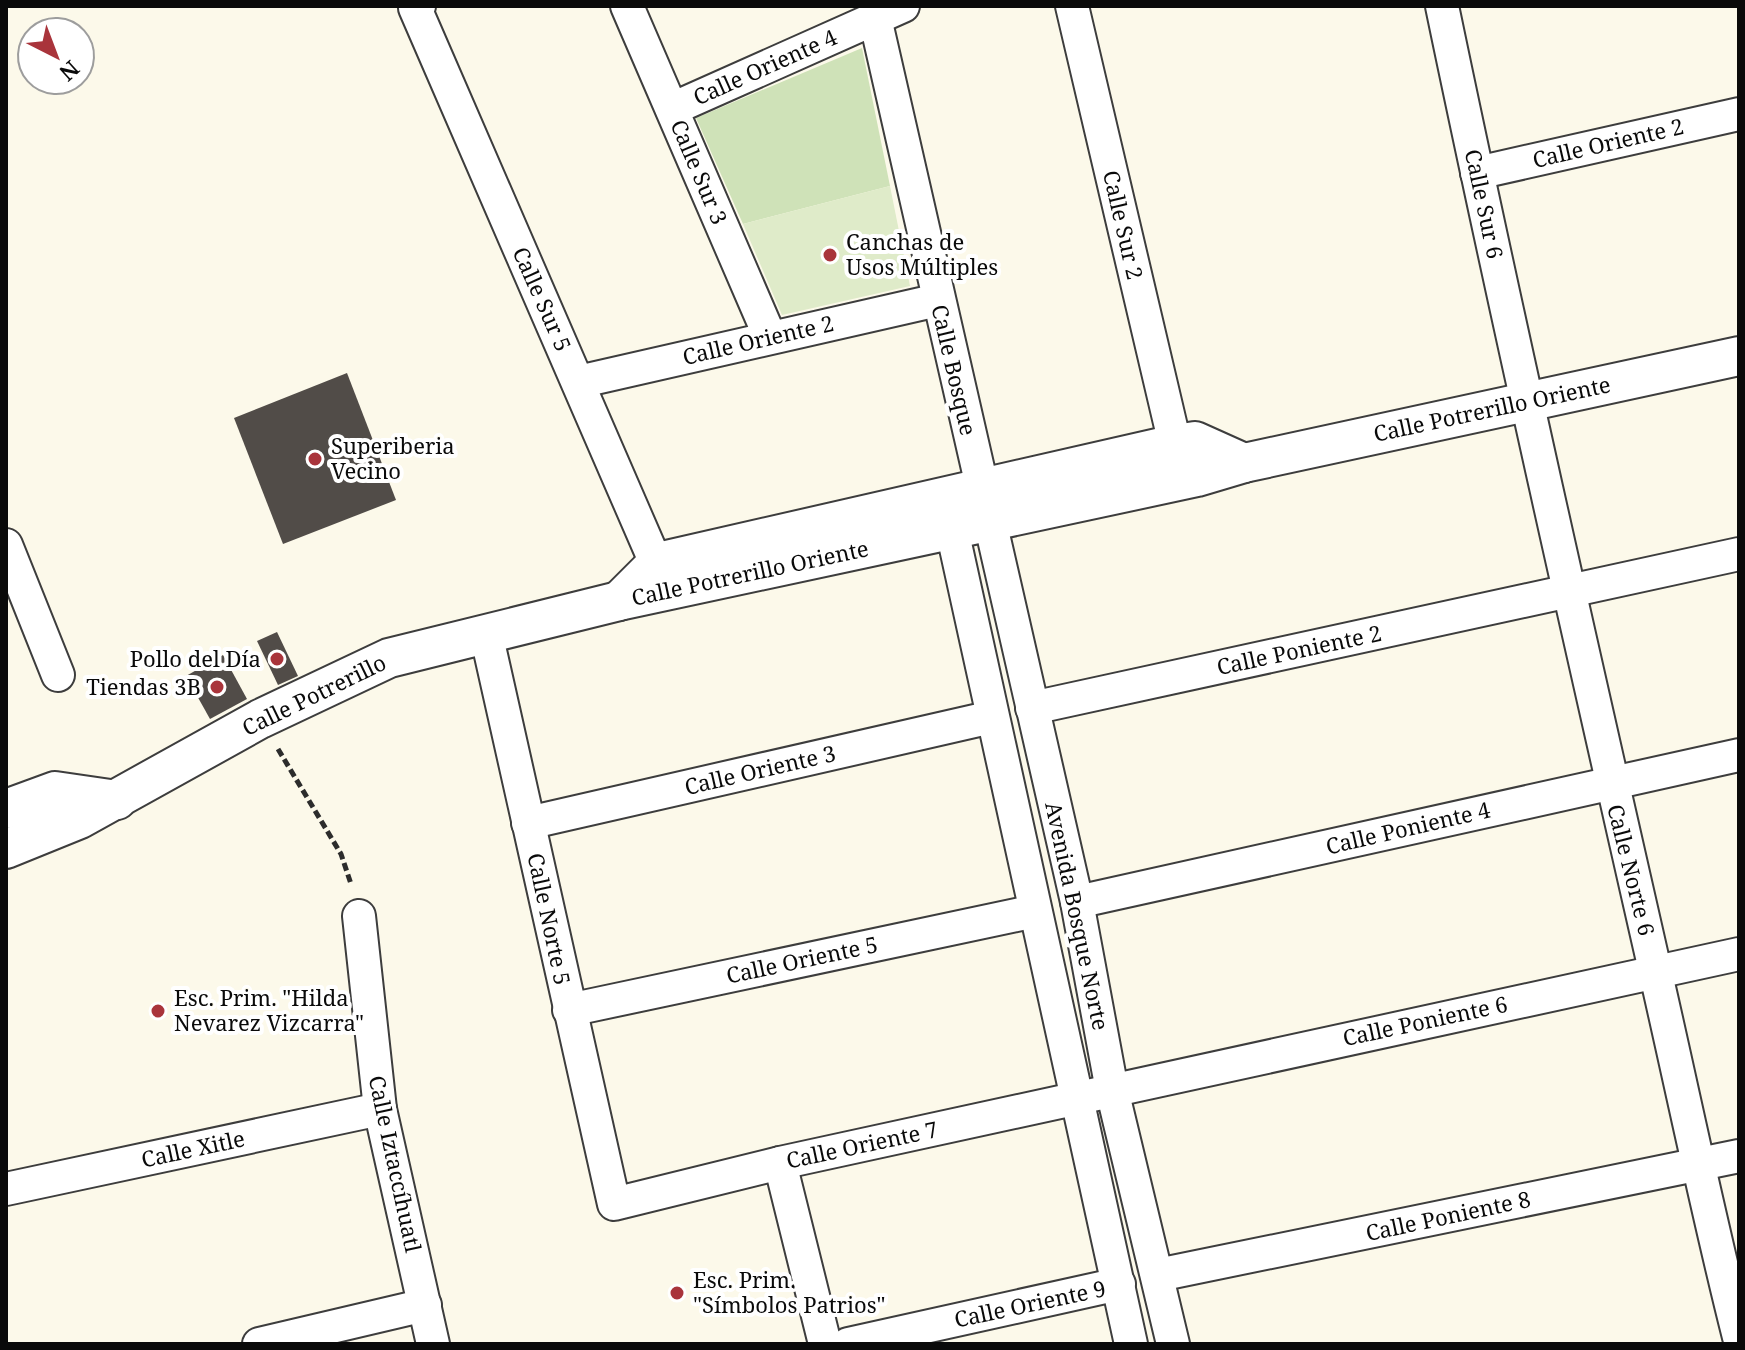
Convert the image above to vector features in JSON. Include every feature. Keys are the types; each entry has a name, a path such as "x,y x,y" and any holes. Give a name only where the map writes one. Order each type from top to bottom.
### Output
{"street":[{"name":"Calle Sur 3","path":"627,6 770,337"},
{"name":"Calle Sur 2","path":"1072,6 1175,444"},
{"name":"Calle Sur 6","path":"1442,6 1527,401"},
{"name":"Calle Sur 5","path":"417,7 662,576"},
{"name":"Calle Oriente 4","path":"672,109 889,12"},
{"name":"Calle Bosque","path":"889,12 938,300 986,504"},
{"name":"Calle Oriente 2","path":"1477,173 1739,114"},
{"name":"Calle Oriente 2","path":"578,382 938,300"},
{"name":"Calle Potrerillo Oriente","path":"986,504 1197,477 1244,463 1739,356"},
{"name":"Calle Norte 6","path":"1527,401 1696,1165 1739,1337"},
{"name":"Calle Potrerillo Oriente","path":"619,601 662,576 986,504 1175,444 1195,441 1244,463"},
{"name":"Avenida Bosque Norte","path":"986,504 1077,902 1112,1090 1173,1344"},
{"name":"Avenida Bosque Norte","path":"949,513 1131,1344"},
{"path":"8,554 58,675"},
{"name":"Calle Poniente 2","path":"1032,708 1739,554"},
{"name":"Calle Potrerillo","path":"6,849 117,800 260,719 389,658 619,601"},
{"name":"Calle Norte 5","path":"486,633 614,1204"},
{"name":"Calle Oriente 3","path":"528,823 992,717"},
{"name":"Calle Poniente 4","path":"1077,902 1739,755"},
{"path":"6,809 55,791 117,800"},
{"name":"Calle Oriente 5","path":"569,1010 1035,911"},
{"name":"Calle Iztaccíhuatl","path":"359,916 380,1109 433,1344"},
{"name":"Calle Poniente 6","path":"1112,1090 1739,954"},
{"name":"Calle Oriente 7","path":"614,1204 780,1163 1112,1090"},
{"name":"Calle Xitle","path":"6,1189 380,1109"},
{"name":"Calle Poniente 8","path":"1158,1275 1739,1156"},
{"path":"780,1163 825,1344"},
{"name":"Calle Oriente 9","path":"848,1344 1119,1284"},
{"path":"259,1344 425,1305"}],"path":[{"path":"260,719 341,854 359,916"}],"green space":[{"path":"862,48 890,186 743,224 696,118"},
{"name":"Canchas de Usos Múltiples","path":"890,186 910,286 782,315 743,224"}],"building":[{"name":"Superiberia Vecino","path":"347,373 396,500 283,544 234,418"},
{"name":"Pollo del Día","path":"277,632 298,676 278,685 257,641"},
{"name":"Tiendas 3B","path":"223,655 247,699 210,719 186,676"}],"place":[{"name":"Canchas de Usos Múltiples","path":"830,255"},
{"name":"Superiberia Vecino","path":"315,459"},
{"name":"Pollo del Día","path":"277,659"},
{"name":"Tiendas 3B","path":"217,687"},
{"name":"Esc. Prim. \"Hilda Nevarez Vizcarra\"","path":"158,1011"},
{"name":"Esc. Prim. \"Símbolos Patrios\"","path":"677,1293"}]}
